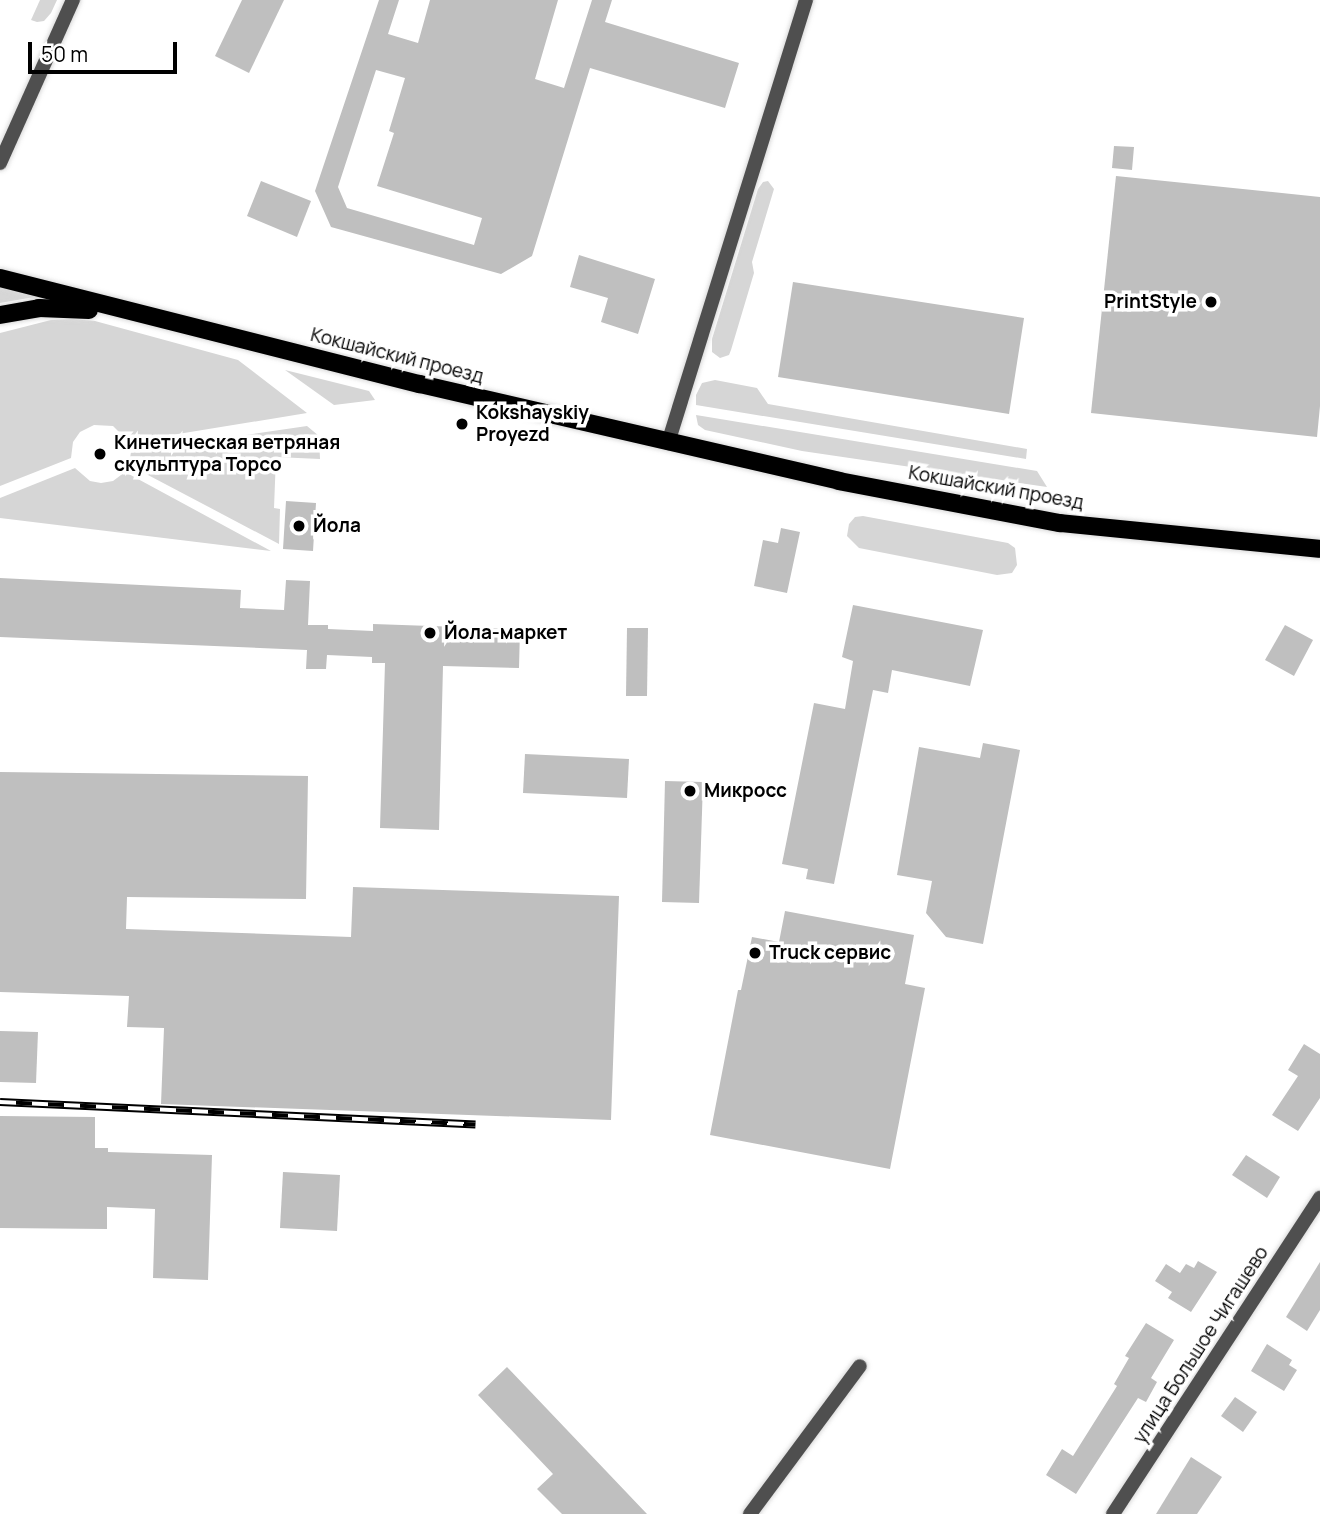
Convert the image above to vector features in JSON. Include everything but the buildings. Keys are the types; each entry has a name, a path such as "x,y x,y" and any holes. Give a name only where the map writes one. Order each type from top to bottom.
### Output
{"main road":[{"name":"Кокшайский проезд","path":"0,278 419,384 839,481 1060,523 1320,549"},
{"path":"0,315 39,308 88,310 117,306"}],"street":[{"path":"0,163 73,0"},
{"path":"668,443 806,0"},
{"name":"улица Большое Чигашево","path":"1113,1514 1320,1198"},
{"path":"750,1514 859,1366"}],"shaded area":[{"path":"40,0 57,0 44,21 37,22 31,20"},
{"path":"768,181 774,189 752,262 754,273 729,355 720,358 712,352 712,339 758,189 763,182"},
{"path":"0,286 40,296 0,303"},
{"path":"51,320 95,321 238,360 307,413 129,442 113,426 94,425 80,432 73,442 71,458 0,486 0,333"},
{"path":"285,370 369,391 375,400 334,405"},
{"path":"715,380 757,388 768,404 1027,449 1026,459 696,405 696,395 702,383"},
{"path":"696,415 1037,471 1047,487 802,451 705,430 698,425"},
{"path":"307,426 319,436 320,459 276,457 274,508 280,509 279,544 129,465 131,452"},
{"path":"75,468 90,481 101,483 113,481 125,472 271,551 0,518 0,498"},
{"path":"863,516 1008,543 1015,548 1017,565 1012,573 997,575 859,548 847,536 849,524 855,517"}],"railway":[{"path":"0,1102 475,1124"}],"place":[{"name":"PrintStyle","path":"1211,302"},
{"name":"Kokshayskiy Proyezd","path":"462,424"},
{"name":"Кинетическая ветряная скульптура Торсо","path":"100,454"},
{"name":"Йола","path":"299,526"},
{"name":"Йола-маркет","path":"430,633"},
{"name":"Микросс","path":"690,791"},
{"name":"Truck сервис","path":"755,953"}]}
